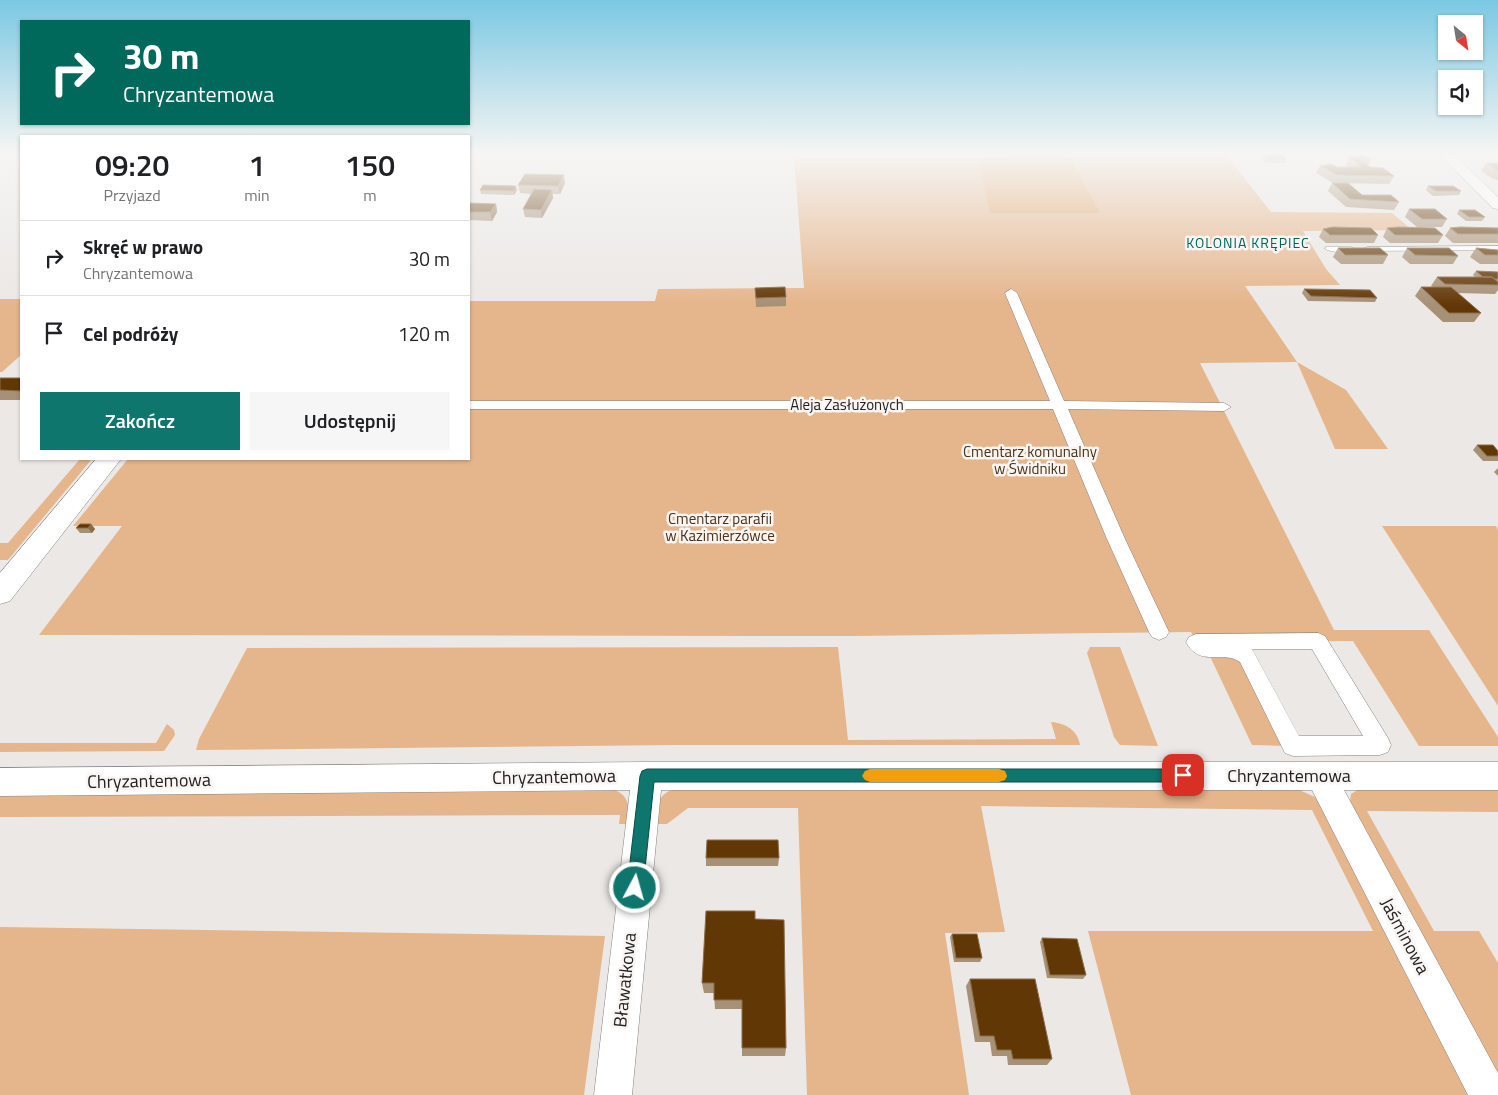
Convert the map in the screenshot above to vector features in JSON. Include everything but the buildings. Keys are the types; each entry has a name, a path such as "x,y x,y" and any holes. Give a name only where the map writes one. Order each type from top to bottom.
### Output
{"street":[{"path":"1011,293 1058,405 1159,632"},
{"name":"Aleja Zasłużonych","path":"470,405 1058,405 1224,407"},
{"path":"0,594 108,460"},
{"path":"1318,641 1380,745 1293,746 1247,656 1238,650 1207,650 1196,642 1318,641"},
{"name":"Chryzantemowa","path":"0,782 647,776 1498,776"},
{"name":"Bławatkowa","path":"613,1095 647,776"},
{"name":"Jaśminowa","path":"1321,776 1489,1095"}],"lane":[{"path":"1329,249 1498,248"}],"green space":[{"path":"798,203 1264,203 1271,212 1392,213 1412,230 1303,231 1326,269 1340,285 1245,286 1297,362 1200,363 1334,630 1429,630 1498,737 1498,746 1419,746 1353,641 1196,642 1191,632 854,636 39,635 122,526 73,526 127,460 470,460 470,301 655,301 658,289 804,288"},
{"path":"0,299 20,299 20,356 0,372"},
{"path":"1297,362 1346,390 1388,449 1335,449"},
{"path":"79,460 91,460 8,560 0,560 0,543 8,543"},
{"path":"1382,526 1496,526 1498,530 1498,706"},
{"path":"838,647 848,740 1056,739 1051,722 1061,724 1074,731 1080,745 678,745 196,750 199,739 247,648"},
{"path":"1090,647 1120,647 1158,746 1120,745 1114,737 1087,653"},
{"path":"1207,650 1238,650 1293,746 1252,745"},
{"path":"167,724 174,730 175,735 164,751 0,752 0,743 156,743"},
{"path":"609,788 621,793 627,801 630,811 630,824 619,824 620,815 0,817 0,796"},
{"path":"674,789 1297,789 1315,797 1323,805 1469,1095 1131,1095 1088,931 1373,931 1312,810 981,806 1005,932 945,933 969,1095 807,1095 798,808 688,808 667,824 653,824 658,802 664,795"},
{"path":"1359,789 1498,790 1498,812 1367,811 1434,931 1479,931 1498,963 1498,1085 1350,802 1351,794"},
{"path":"0,927 605,936 584,1095 0,1095"}],"shaded area":[{"path":"988,203 1095,203 1100,213 990,213"}],"slow traffic":[{"path":"870,776 999,776"}],"district":[{"name":"KOLONIA KRĘPIEC","path":"1248,243"}],"route":[{"path":"635,888 647,776 1183,775"}],"park label":[{"name":"Cmentarz komunalny w Świdniku","path":"1030,460"},
{"name":"Cmentarz parafii w Kazimierzówce","path":"720,528"}]}
